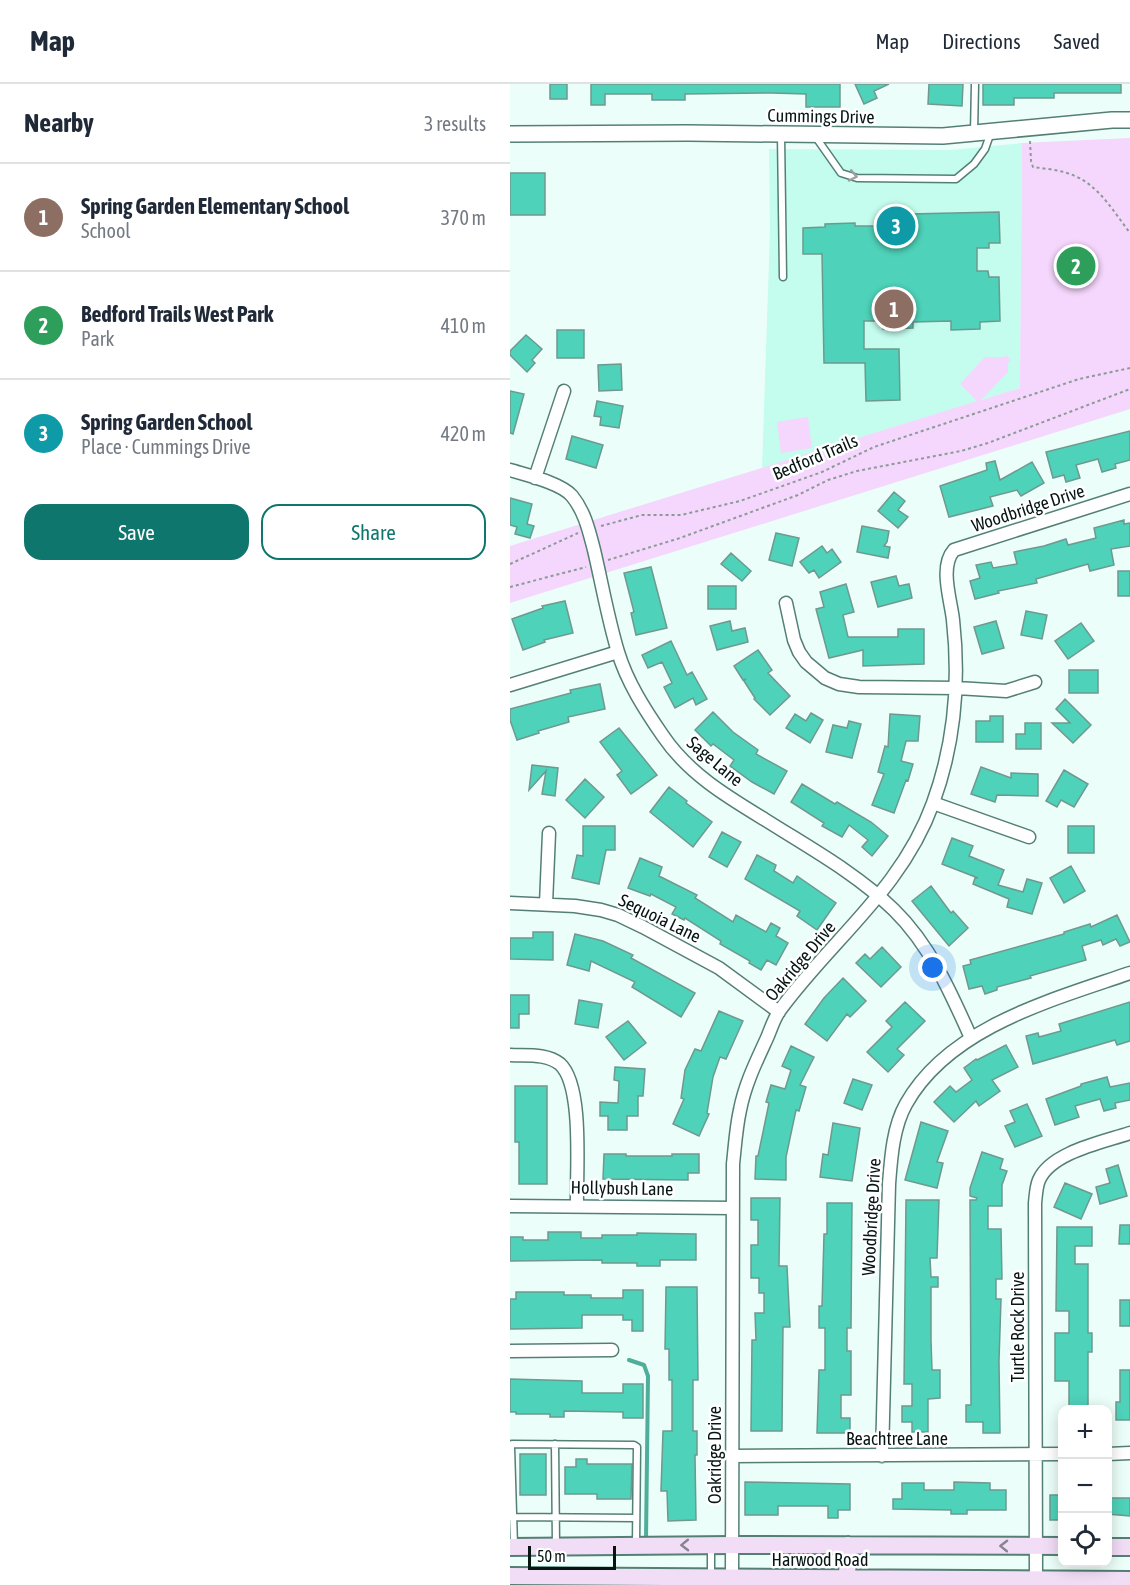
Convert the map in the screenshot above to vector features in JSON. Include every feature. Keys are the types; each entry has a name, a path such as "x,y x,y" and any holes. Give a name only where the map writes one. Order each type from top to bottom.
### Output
{"main road":[{"path":"846,1583 848,1545"},
{"name":"Harwood Road","path":"512,1547 1058,1546"},
{"path":"512,1547 514,1579"},
{"path":"1112,1547 1130,1547"},
{"name":"Harwood Road","path":"514,1579 846,1583 1130,1580"}],"street":[{"name":"Cummings Drive","path":"510,134 943,136 1130,120"},
{"path":"536,478 564,391"},
{"name":"Sage Lane","path":"510,470 549,483 571,494 585,516 618,652 632,686 662,735 689,768 737,803 828,859 894,910 928,954 971,1038"},
{"name":"Woodbridge Drive","path":"948,567 950,554 954,550 1130,494"},
{"name":"Oakridge Drive","path":"733,1582 733,1164 740,1110 752,1069 779,1012 879,897 907,858 933,803 953,723 957,688 948,567"},
{"path":"786,603 799,652 806,662 825,678 839,684 859,687 1006,691 1035,682"},
{"path":"510,685 618,652"},
{"path":"933,803 1029,837"},
{"path":"546,904 549,833"},
{"name":"Sequoia Lane","path":"510,903 601,910 635,923 719,968 779,1012"},
{"name":"Woodbridge Drive","path":"882,1456 891,1155 900,1118 907,1103 929,1074 949,1053 971,1038 1053,1000 1130,973"},
{"path":"510,1055 548,1058 559,1064 567,1074 576,1104 577,1206"},
{"name":"Turtle Rock Drive","path":"1036,1580 1035,1203 1037,1187 1046,1170 1061,1158 1130,1133"},
{"name":"Hollybush Lane","path":"510,1206 733,1208"},
{"path":"510,1351 612,1350"},
{"path":"1112,1454 1130,1453"},
{"name":"Beachtree Lane","path":"732,1456 1058,1454"}],"lane":[{"path":"974,134 975,84"},
{"path":"815,135 841,173 857,178 956,179 974,164 985,149 991,132"},
{"path":"781,135 783,278"},
{"path":"512,1547 512,1444 634,1445 637,1447 636,1546"},
{"path":"555,1444 556,1547"},
{"path":"511,1517 636,1518"},
{"path":"711,1545 711,1582"}],"path":[{"path":"1030,141 1033,167 1065,172 1086,182 1106,201 1130,232"},
{"name":"Bedford Trails","path":"510,564 588,529 642,515 681,515 740,501 822,472 874,447 1079,379 1130,368"},
{"path":"510,586 597,564 680,538 798,495 828,480 857,471 961,451 988,443 1130,389"}],"shaded area":[{"path":"1130,138 1130,409 510,603 510,546 977,401 960,384 985,357 1004,357 1005,355 1011,360 1008,363 1008,372 981,400 1020,388 1022,143"},
{"path":"1022,143 1020,388 762,468 770,231 769,149 951,150"},
{"path":"808,417 812,448 781,453 777,422"}],"building":[{"path":"550,84 567,84 567,99 550,99"},
{"path":"591,84 840,84 840,107 806,107 806,94 772,93 685,94 685,100 652,100 652,94 605,94 605,105 591,105"},
{"path":"855,84 889,84 874,91 877,98 864,104"},
{"path":"929,84 963,84 962,106 928,104"},
{"path":"983,84 1121,84 1121,93 1054,93 1054,98 1014,98 1014,105 983,105"},
{"path":"510,173 545,173 545,215 510,215"},
{"path":"999,212 1000,243 989,243 989,248 977,248 977,271 988,271 989,277 999,277 1000,321 980,322 980,329 951,330 951,321 913,322 913,328 883,329 883,321 864,321 864,349 899,349 900,400 866,401 865,363 824,363 822,254 803,254 803,228 825,227 825,224 855,223 855,226 882,226 881,223 909,222 909,214"},
{"path":"557,330 584,330 584,358 557,358"},
{"path":"526,335 542,349 532,360 535,363 527,372 510,355 510,351"},
{"path":"621,364 622,390 599,391 598,365"},
{"path":"510,391 524,394 513,434 510,433"},
{"path":"597,401 623,406 619,428 600,425 601,417 594,416"},
{"path":"1130,431 1130,460 1115,464 1116,468 1102,472 1098,459 1076,465 1080,478 1066,482 1064,475 1053,478 1046,452"},
{"path":"572,436 603,445 596,468 566,459"},
{"path":"995,461 1000,480 1032,462 1044,483 1021,496 1017,490 990,497 993,506 949,517 940,486 987,470 986,463"},
{"path":"894,492 905,501 898,510 908,517 898,528 878,511"},
{"path":"510,498 532,504 527,524 534,526 530,538 515,534 517,527 510,525"},
{"path":"1124,520 1124,524 1130,523 1130,546 1111,549 1114,565 1090,571 1088,564 1036,579 1037,583 998,591 999,593 975,599 970,581 980,578 976,565 991,562 993,568 1017,564 1014,552 1066,539 1068,545 1096,538 1094,528"},
{"path":"862,526 889,531 884,546 890,547 888,558 857,552"},
{"path":"776,533 799,538 792,566 769,560"},
{"path":"822,546 827,553 832,549 841,562 819,578 814,570 809,573 800,562"},
{"path":"731,553 751,571 742,581 721,564"},
{"path":"651,567 667,628 636,635 631,613 634,612 624,573"},
{"path":"1118,571 1130,571 1130,596 1118,596"},
{"path":"896,576 899,586 909,584 912,598 878,607 871,582"},
{"path":"846,584 854,612 843,615 848,637 898,637 898,629 924,629 924,664 863,666 863,650 829,658 816,609 824,607 820,592"},
{"path":"708,586 736,586 736,609 708,609"},
{"path":"565,601 573,633 544,640 545,642 523,650 512,619 543,608 542,606"},
{"path":"1026,611 1047,615 1042,639 1021,635"},
{"path":"730,621 732,631 745,628 748,642 717,650 710,626"},
{"path":"996,621 1004,648 982,654 974,627"},
{"path":"1081,623 1094,641 1068,659 1055,641"},
{"path":"671,641 687,675 692,672 707,699 696,705 693,698 675,708 664,687 672,683 662,662 648,668 642,655"},
{"path":"758,650 772,670 768,673 790,696 770,715 754,699 744,681 746,679 743,680 734,666"},
{"path":"1069,670 1098,670 1098,693 1069,693"},
{"path":"600,684 605,709 568,717 569,722 517,740 510,720 510,709 571,693 570,690"},
{"path":"1065,699 1091,725 1073,743 1052,723 1070,723 1056,709"},
{"path":"713,712 733,732 758,750 756,754 787,771 774,794 730,766 734,760 713,744 711,746 695,730"},
{"path":"811,713 823,720 810,743 786,728 795,714 806,721"},
{"path":"890,714 920,716 918,741 906,741 901,761 913,764 894,813 872,805 884,774 878,772 885,746 888,747"},
{"path":"990,716 1003,716 1003,742 976,742 976,721 990,721"},
{"path":"849,721 861,724 852,758 826,752 833,725 847,728"},
{"path":"1025,723 1041,723 1041,749 1016,749 1016,734 1025,734"},
{"path":"619,728 657,775 631,794 617,775 622,771 600,742"},
{"path":"532,765 558,768 555,796 542,794 546,771 529,790"},
{"path":"981,767 1011,778 1011,773 1038,774 1038,796 997,795 995,802 971,794"},
{"path":"1064,770 1088,784 1074,807 1061,800 1057,807 1046,801"},
{"path":"585,779 604,797 585,818 566,800"},
{"path":"802,784 871,822 888,836 872,856 862,847 868,840 849,825 842,837 822,826 824,823 791,802"},
{"path":"669,787 712,822 693,847 650,812"},
{"path":"583,826 615,826 615,850 606,850 599,884 572,878 577,855 583,856"},
{"path":"1068,826 1094,826 1094,853 1068,853"},
{"path":"722,832 741,842 727,867 709,857"},
{"path":"952,838 973,846 969,856 1004,870 998,885 1023,892 1027,879 1042,883 1032,914 1007,907 1009,899 973,884 975,878 978,878 942,864"},
{"path":"757,855 776,865 774,871 793,883 797,876 836,903 817,930 797,916 800,911 745,879"},
{"path":"640,858 662,867 659,876 697,895 695,898 733,922 736,915 766,932 771,923 780,928 776,936 788,943 776,965 767,960 761,970 685,918 684,920 672,914 676,907 651,894 650,896 628,888"},
{"path":"1071,866 1085,891 1064,903 1050,878"},
{"path":"931,886 951,913 953,911 968,928 949,946 912,901"},
{"path":"1117,915 1130,942 1120,946 1116,939 1103,945 1101,940 1082,946 1086,960 997,987 997,990 985,994 982,986 969,989 963,966 971,964 970,960 1064,934 1064,932 1090,924 1091,927"},
{"path":"533,932 553,932 553,960 510,959 510,938 533,938"},
{"path":"575,934 603,941 633,955 631,958 695,993 681,1017 632,987 635,982 591,961 589,971 567,965"},
{"path":"882,947 901,967 881,987 856,963 865,954 870,959"},
{"path":"843,978 866,1001 850,1017 847,1014 827,1041 805,1024 824,998"},
{"path":"510,995 529,995 529,1014 519,1014 519,1028 510,1028"},
{"path":"579,1000 602,1004 598,1028 575,1024"},
{"path":"905,1002 925,1021 897,1049 904,1055 888,1072 867,1052 892,1027 886,1021"},
{"path":"1130,1002 1130,1041 1117,1045 1115,1040 1033,1064 1026,1036 1038,1033 1039,1037 1061,1031 1059,1024"},
{"path":"719,1011 743,1021 726,1059 720,1057 713,1077 707,1113 709,1114 699,1136 673,1124 684,1099 681,1098 685,1070 695,1049 701,1051"},
{"path":"628,1021 646,1043 624,1060 606,1037"},
{"path":"1006,1045 1018,1067 992,1080 1000,1091 979,1106 976,1101 954,1122 934,1102 950,1086 956,1092 972,1080 964,1068 976,1059"},
{"path":"791,1046 814,1057 800,1085 806,1087 799,1111 796,1110 786,1157 786,1180 755,1179 756,1156 758,1156 769,1103 766,1102 771,1085 785,1089 791,1070 782,1066"},
{"path":"615,1067 645,1069 643,1096 638,1096 638,1116 627,1116 627,1130 608,1130 608,1116 600,1116 600,1102 618,1103 619,1081 614,1080"},
{"path":"1107,1077 1110,1087 1130,1083 1130,1100 1115,1103 1116,1108 1104,1111 1100,1099 1075,1106 1079,1117 1055,1125 1046,1099 1081,1086 1081,1084"},
{"path":"853,1079 872,1085 862,1110 844,1103"},
{"path":"515,1086 547,1086 547,1184 519,1184 519,1142 515,1142"},
{"path":"1027,1104 1042,1136 1015,1147 1005,1126 1015,1122 1010,1111"},
{"path":"921,1122 948,1131 937,1162 943,1163 937,1188 905,1180"},
{"path":"833,1123 860,1128 852,1181 820,1177 823,1154 828,1155"},
{"path":"982,1152 1003,1159 1000,1169 1007,1171 1002,1185 1002,1206 988,1206 988,1229 1001,1229 1002,1279 996,1279 996,1299 1001,1299 1000,1433 983,1433 983,1422 966,1422 966,1405 971,1405 970,1200 977,1198 970,1196 970,1188"},
{"path":"604,1154 672,1156 672,1154 699,1154 699,1173 688,1173 688,1180 603,1179"},
{"path":"1118,1165 1127,1196 1100,1204 1096,1187 1110,1183 1106,1169"},
{"path":"1065,1183 1092,1194 1081,1219 1054,1207"},
{"path":"751,1198 780,1198 779,1266 787,1266 790,1327 783,1327 782,1431 751,1431 752,1340 756,1340 755,1313 764,1313 764,1293 759,1293 759,1278 751,1278 751,1245 758,1245 758,1220 751,1220"},
{"path":"906,1200 939,1200 937,1258 930,1258 931,1277 938,1277 938,1287 931,1287 931,1340 932,1370 940,1370 940,1398 928,1399 928,1432 912,1432 912,1422 902,1422 902,1406 912,1406 912,1384 904,1384"},
{"path":"827,1203 852,1203 851,1328 847,1328 847,1351 851,1351 851,1395 841,1395 841,1418 850,1418 850,1433 817,1433 819,1370 825,1370 825,1328 819,1328 819,1306 822,1306"},
{"path":"1120,1225 1130,1225 1130,1244 1119,1244"},
{"path":"1057,1227 1092,1227 1092,1246 1075,1246 1075,1264 1088,1264 1088,1333 1092,1333 1092,1352 1088,1352 1088,1405 1069,1405 1069,1381 1055,1381 1055,1333 1069,1333 1069,1311 1056,1311"},
{"path":"548,1232 581,1232 581,1238 602,1238 602,1235 637,1235 637,1233 696,1234 696,1260 660,1260 660,1266 637,1266 637,1263 602,1263 602,1260 510,1261 510,1237 523,1237 523,1240 548,1240"},
{"path":"666,1287 697,1287 698,1380 693,1380 693,1431 697,1431 696,1520 668,1521 667,1491 661,1491 663,1431 672,1431 672,1380 669,1380 669,1349 665,1349"},
{"path":"623,1290 643,1290 643,1331 632,1331 632,1320 623,1320 623,1315 582,1315 582,1328 510,1329 510,1299 516,1299 516,1292 564,1292 564,1295 591,1295 591,1298 623,1298"},
{"path":"1120,1300 1130,1300 1130,1326 1120,1326"},
{"path":"1120,1370 1130,1370 1130,1420 1116,1420 1116,1402 1120,1402"},
{"path":"510,1379 582,1381 582,1393 623,1393 623,1384 643,1384 643,1418 623,1418 623,1412 564,1411 564,1417 550,1417 550,1414 516,1414 516,1412 510,1412"},
{"path":"520,1454 546,1454 546,1495 520,1495"},
{"path":"576,1459 587,1459 587,1464 632,1464 631,1499 597,1499 597,1494 565,1494 565,1467 576,1467"},
{"path":"745,1482 850,1484 850,1510 838,1510 838,1518 828,1518 828,1506 778,1506 778,1515 745,1515"},
{"path":"954,1482 990,1483 990,1490 1006,1490 1006,1510 967,1510 967,1514 951,1514 951,1510 893,1509 893,1499 902,1499 902,1483 924,1483 924,1490 954,1490"},
{"path":"1050,1495 1058,1495 1058,1520 1050,1520"},
{"path":"1112,1498 1130,1498 1130,1516 1112,1514"}],"waterway":[{"path":"629,1360 644,1365 648,1376 646,1540"}],"place":[{"name":"Spring Garden School","path":"896,226"},
{"name":"Bedford Trails West Park","path":"1076,266"},
{"name":"Spring Garden Elementary School","path":"894,309"}]}
